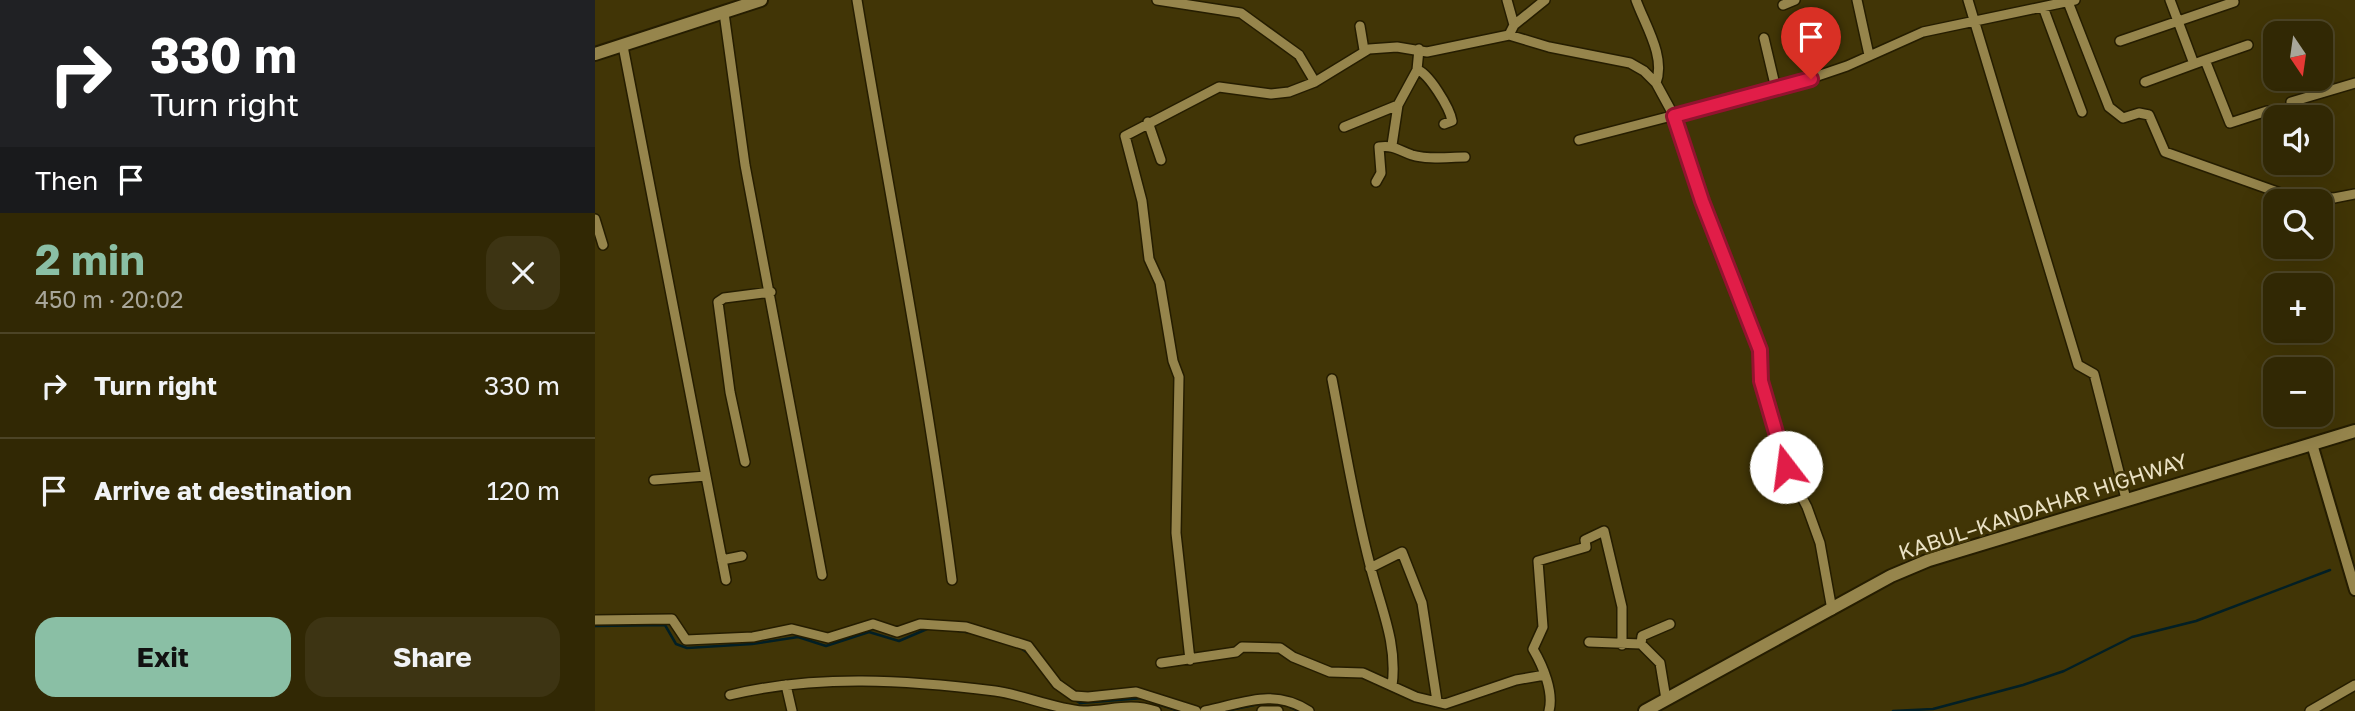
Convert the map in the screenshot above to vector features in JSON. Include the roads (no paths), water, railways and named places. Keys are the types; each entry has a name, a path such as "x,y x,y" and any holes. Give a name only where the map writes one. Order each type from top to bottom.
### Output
{"main road":[{"path":"595,54 761,0"},
{"name":"KABUL–KANDAHAR HIGHWAY","path":"1645,711 1891,576 1929,559 2355,431"}],"street":[{"path":"857,0 916,356 933,430 952,580"},
{"path":"1157,0 1185,2 1241,13 1299,55 1315,82"},
{"path":"1507,0 1514,25"},
{"path":"1509,35 1514,25 1545,0"},
{"path":"1636,0 1658,58 1659,74 1656,83"},
{"path":"1783,5 1795,0"},
{"path":"1857,0 1869,55"},
{"path":"1968,0 2078,365 2094,374 2126,499"},
{"path":"2170,0 2194,64"},
{"path":"1579,140 1776,89 1839,69 1923,32 2038,5 2071,1 2109,107 2123,118 2139,113 2149,115 2165,152 2283,194 2334,198 2355,194"},
{"path":"2120,41 2234,2"},
{"path":"2038,5 2082,112"},
{"path":"724,13 745,165 771,292 822,575"},
{"path":"1360,26 1364,50"},
{"path":"1190,660 1176,533 1179,377 1173,361 1160,283 1149,259 1142,201 1124,140 1148,122 1219,87 1271,94 1289,92 1315,82 1364,50 1419,49 1427,52 1509,35 1549,47 1630,63 1656,83 1674,116 1702,201 1760,350 1761,381 1786,467 1807,507 1820,543 1832,610"},
{"path":"1765,38 1776,89"},
{"path":"2145,82 2248,45"},
{"path":"623,46 726,580"},
{"path":"1392,145 1398,105 1417,70 1419,49"},
{"path":"2205,60 2230,123 2263,112"},
{"path":"1417,70 1424,73 1447,103 1452,121 1444,124"},
{"path":"2291,102 2355,83"},
{"path":"1344,127 1398,105"},
{"path":"1148,122 1161,160"},
{"path":"1376,182 1381,173 1379,147 1392,145 1413,155 1465,157"},
{"path":"595,219 603,245"},
{"path":"745,462 730,393 718,302 724,298 771,292"},
{"path":"1332,379 1370,568 1390,634 1395,665 1392,686"},
{"path":"2312,444 2355,590"},
{"path":"654,480 706,476"},
{"path":"1549,711 1551,703 1545,675 1533,649 1543,627 1538,561 1586,547 1585,540 1604,531 1622,607 1622,645"},
{"path":"1370,568 1402,552 1423,603 1437,701"},
{"path":"722,560 742,556"},
{"path":"595,620 672,619 686,640 753,636 792,629 828,638 873,624 897,632 920,624 965,627 1028,646 1057,684 1074,696 1136,692 1196,711"},
{"path":"1641,644 1642,636 1670,624"},
{"path":"1589,642 1641,644 1660,663 1666,699"},
{"path":"1161,663 1236,652 1242,647 1280,648 1293,657 1330,671 1363,673 1416,697 1457,702 1516,680 1545,675"},
{"path":"730,695 786,685 859,680 996,691 1083,711 1138,705 1156,711"},
{"path":"786,685 792,711"},
{"path":"2310,711 2355,685"},
{"path":"1262,711 1277,711 1274,697"},
{"path":"1205,711 1274,697 1292,701 1309,711"}],"waterway":[{"path":"1893,711 1933,709 2023,685 2064,671 2132,637 2196,621 2330,570"},
{"path":"595,626 665,625 676,644 687,648 752,644 798,637 826,646 869,632 899,641 927,629"},
{"path":"952,630 973,633"},
{"path":"1019,647 1031,655"},
{"path":"1059,690 1080,703 1143,698"},
{"path":"1152,702 1179,711"},
{"path":"1225,711 1264,703"},
{"path":"1290,707 1299,711"}]}
